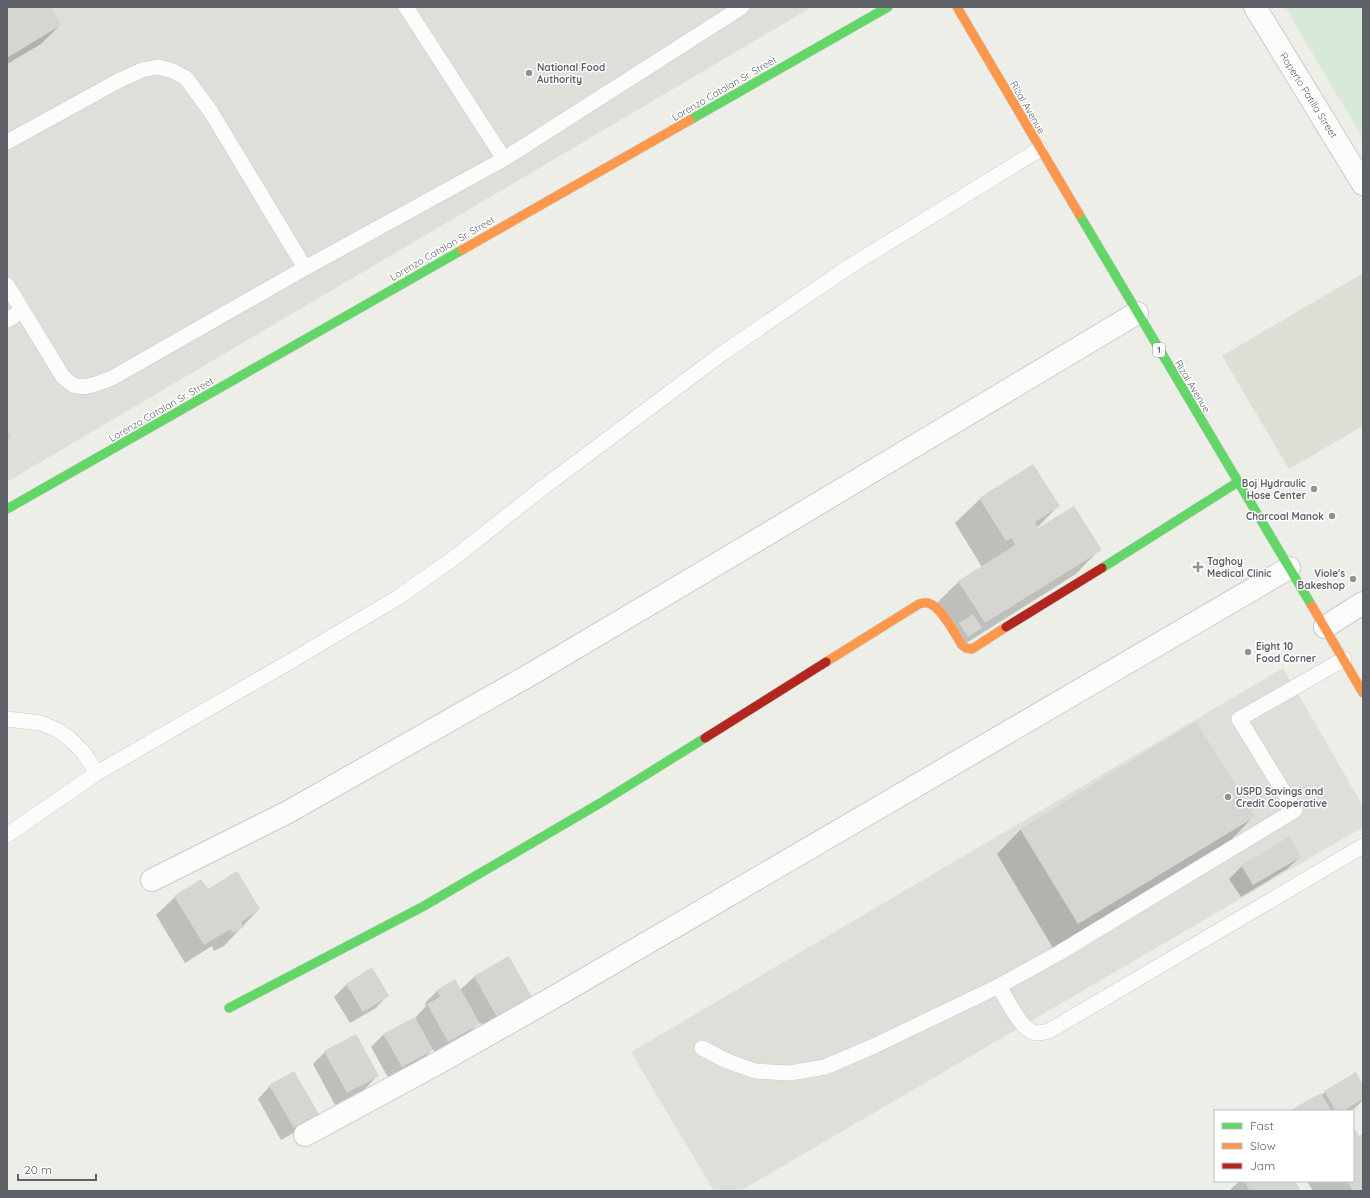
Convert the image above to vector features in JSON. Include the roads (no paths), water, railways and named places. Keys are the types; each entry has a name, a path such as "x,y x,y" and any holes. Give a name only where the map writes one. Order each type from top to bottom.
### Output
{"street":[{"name":"Lorenzo Catalan Sr. Street","path":"7,509 888,7"},
{"name":"Rizal Avenue","path":"957,7 1363,693"},
{"name":"Roperto Patilla Street","path":"1255,7 1363,184"},
{"path":"152,880 288,812 533,673 1137,313"},
{"path":"228,1008 417,910 514,854 602,802 919,604 933,604 962,645 966,648 972,648 1238,482"},
{"path":"305,1135 438,1063 556,996 1289,568"},
{"path":"1325,628 1363,603"}],"lane":[{"path":"406,7 504,159"},
{"path":"7,284 63,377 72,385 83,387 112,378 305,268 504,159 742,7"},
{"path":"7,142 124,78 142,70 158,67 173,71 186,78 211,112 305,268"},
{"path":"7,835 96,773 292,661 397,598 454,558 545,486 726,351 847,268 1040,149"},
{"path":"7,320 22,311"},
{"path":"702,1048 727,1061 755,1070 790,1073 825,1067 874,1046 999,986 1058,953 1295,810 1240,719 1344,659"},
{"path":"7,719 41,723 57,730 70,739 83,752 96,773"},
{"path":"999,986 1022,1024 1027,1029 1034,1032 1049,1031 1363,846"}],"place":[{"name":"National Food Authority","path":"529,73"},
{"name":"Boj Hydraulic Hose Center","path":"1314,489"},
{"name":"Charcoal Manok","path":"1332,516"},
{"name":"Taghoy Medical Clinic","path":"1198,567"},
{"name":"Viole's Bakeshop","path":"1353,579"},
{"name":"Eight 10 Food Corner","path":"1248,652"},
{"name":"USPD Savings and Credit Cooperative","path":"1228,797"}]}
